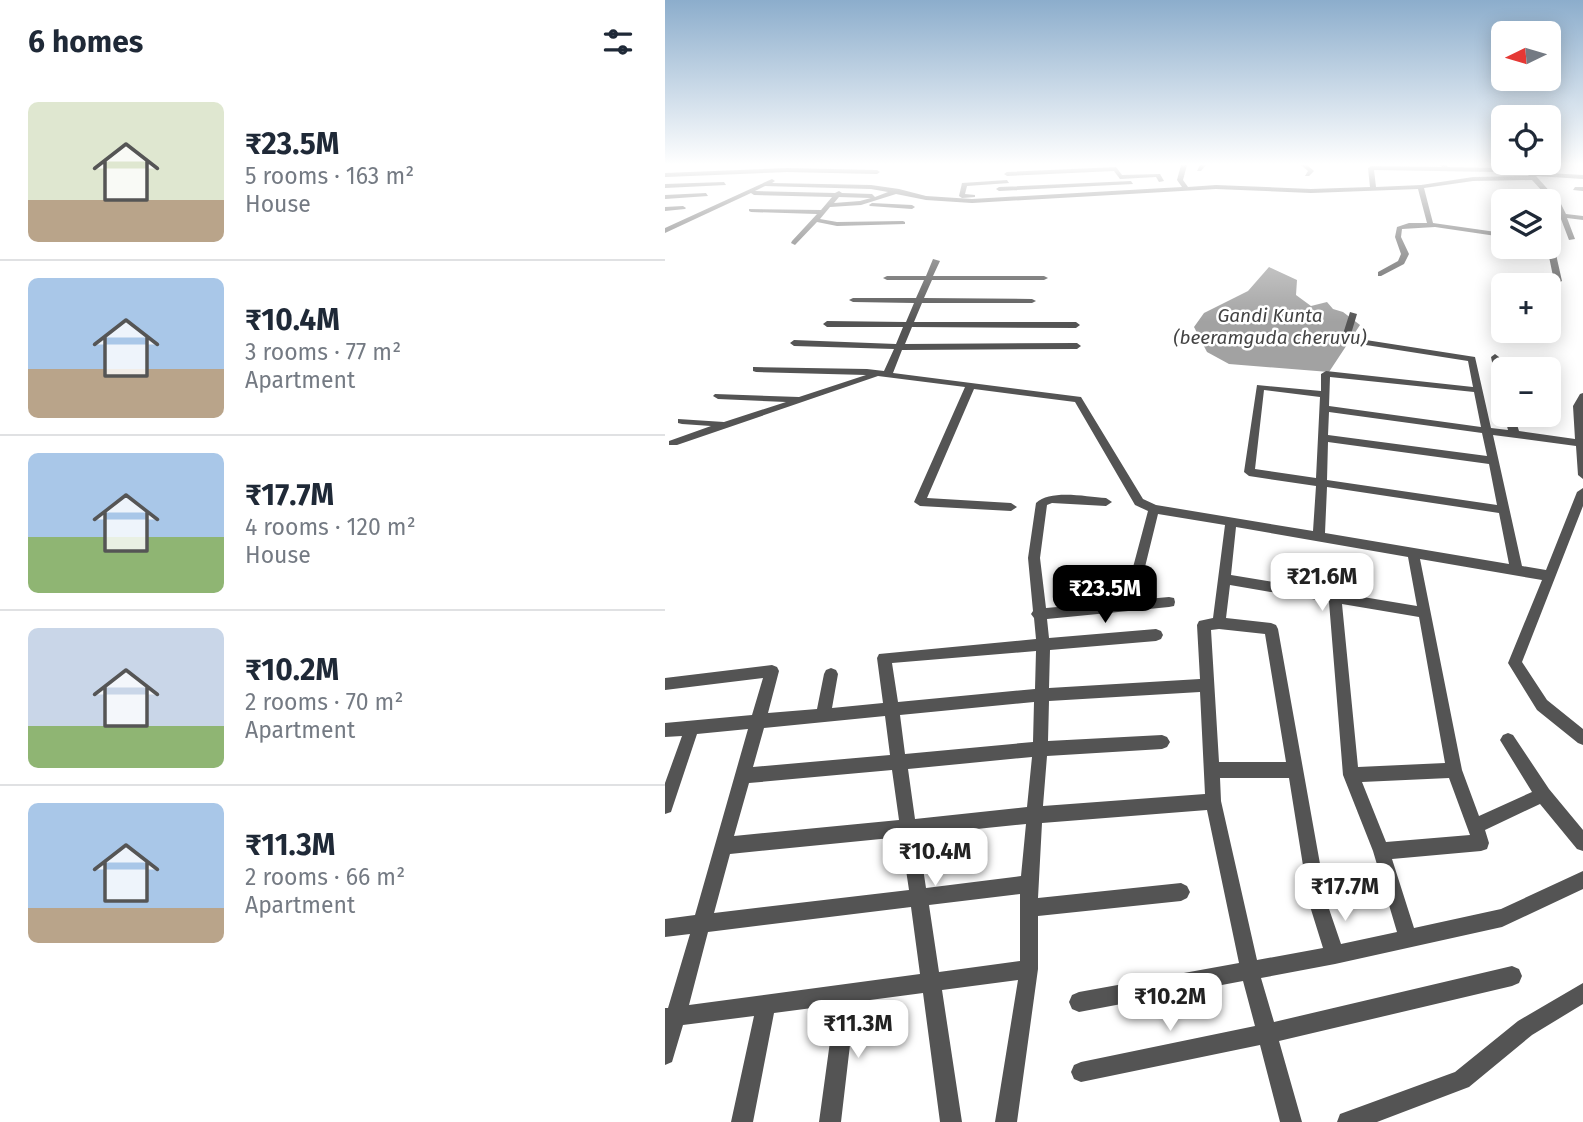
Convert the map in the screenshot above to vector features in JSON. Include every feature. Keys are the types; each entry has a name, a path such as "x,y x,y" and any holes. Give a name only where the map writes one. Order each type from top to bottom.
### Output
{"street":[{"path":"666,230 694,217"},
{"path":"795,243 817,217"},
{"path":"1429,217 1430,223"},
{"path":"1564,217 1571,239"},
{"path":"815,220 837,224 903,223"},
{"path":"1381,274 1401,262 1405,254 1398,237 1399,228 1417,222 1491,234"},
{"path":"1561,239 1583,240"},
{"path":"673,443 882,374 899,347 936,261"},
{"path":"887,278 1044,278"},
{"path":"853,300 1032,301"},
{"path":"1353,314 1346,336 1353,341 1469,357 1516,569"},
{"path":"827,324 1076,325"},
{"path":"794,343 899,347 1077,346"},
{"path":"756,369 882,374 1078,398 1139,502 1154,509 1550,576"},
{"path":"1319,536 1326,374 1329,372 1478,390"},
{"path":"971,385 920,502 1011,507"},
{"path":"1326,395 1260,387 1248,469 1252,474 1503,510"},
{"path":"718,396 804,399"},
{"path":"1583,396 1578,406 1583,475"},
{"path":"1325,409 1580,443"},
{"path":"681,421 726,425"},
{"path":"1512,427 1514,433"},
{"path":"1325,438 1494,461"},
{"path":"1583,492 1515,663 1542,705 1583,738"},
{"path":"1006,1122 1029,969 1029,884 1040,749 1043,643 1034,558 1042,503 1051,499 1106,502"},
{"path":"1138,583 1138,571 1154,509"},
{"path":"1219,623 1231,522"},
{"path":"1381,851 1481,842 1454,770 1413,552"},
{"path":"1225,579 1426,613"},
{"path":"1335,598 1351,775 1381,851 1408,939"},
{"path":"1038,614 1169,602"},
{"path":"1291,1122 1250,971 1213,800 1204,625 1219,623 1271,629 1318,903 1335,955"},
{"path":"951,1122 884,658 1156,635"},
{"path":"665,684 772,671 702,924 670,1017 665,1055"},
{"path":"823,716 831,674"},
{"path":"665,730 1041,695 1206,685"},
{"path":"665,806 692,727"},
{"path":"1508,740 1543,795 1583,843"},
{"path":"742,776 1040,749 1163,742"},
{"path":"1211,770 1295,770"},
{"path":"1351,775 1454,770"},
{"path":"1475,826 1543,795"},
{"path":"723,846 1213,800"},
{"path":"1079,1002 1335,955 1502,918 1583,880"},
{"path":"665,928 1029,884"},
{"path":"1029,908 1181,892"},
{"path":"670,1017 1029,969"},
{"path":"1080,1072 1267,1034 1512,976"},
{"path":"1348,1122 1462,1080 1525,1028 1583,993"},
{"path":"830,1122 846,994"},
{"path":"742,1122 766,1004"}],"water":[{"name":"Gandi Kunta (beeramguda cheruvu)","path":"1269,267 1297,280 1296,295 1311,306 1327,302 1333,309 1343,312 1360,325 1329,372 1229,364 1207,352 1194,327 1204,313 1248,291"}]}
